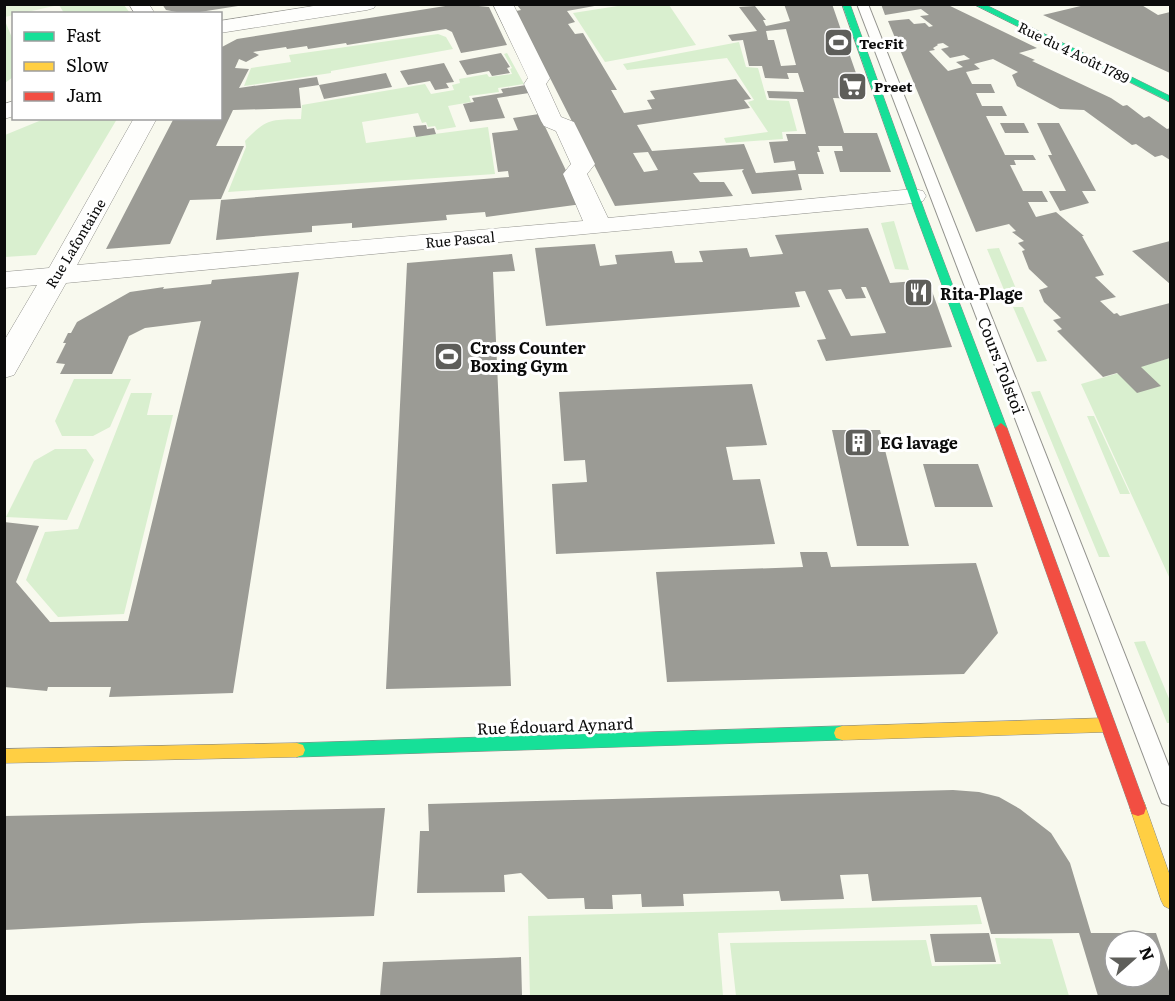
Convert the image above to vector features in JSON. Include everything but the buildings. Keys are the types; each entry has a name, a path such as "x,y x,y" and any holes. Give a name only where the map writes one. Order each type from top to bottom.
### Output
{"main road":[{"name":"Cours Tolstoï","path":"846,4 914,196 1056,576 1170,900"},
{"name":"Rue du 4 Août 1789","path":"977,4 1170,99"},
{"name":"Rue Édouard Aynard","path":"4,756 185,754 1107,725"}],"street":[{"path":"222,27 367,4"},
{"path":"503,4 539,78 534,84 552,121 566,127 584,164 575,174 599,227"},
{"name":"Rue Lafontaine","path":"4,368 145,120"},
{"name":"Rue Pascal","path":"4,279 599,227 914,196"}],"lane":[{"name":"Cours Tolstoï","path":"862,4 1170,796"},
{"path":"1107,725 1143,726"}],"green space":[{"path":"5,5 54,6 27,12 12,12 12,15 5,17"},
{"path":"59,5 124,5 129,12 63,12"},
{"path":"624,5 669,5 696,45 605,62 573,13"},
{"path":"5,21 12,38 12,78 5,83"},
{"path":"438,34 446,37 453,49 331,71 331,73 244,86 251,68 291,62 289,55"},
{"path":"739,42 746,67 758,68 767,100 789,101 797,131 782,132 783,139 726,143 724,138 768,132 748,102 754,100 727,58 627,70 623,64"},
{"path":"507,53 524,84 498,88 499,92 469,96 471,102 448,106 456,127 437,130 435,126 428,127 426,122 422,123 418,113 362,122 366,143 488,127 495,174 228,192 246,147 245,141 264,124 301,119 302,105 425,84 431,94 454,90 452,85 460,83 459,79 487,74 489,77 512,74 510,69 512,68 504,54"},
{"path":"42,120 116,120 36,255 5,257 5,135"},
{"path":"894,221 909,270 895,269 881,223"},
{"path":"999,248 1019,296 1007,297 987,249"},
{"path":"1013,307 1023,307 1047,361 1037,362"},
{"path":"1170,358 1170,579 1081,384"},
{"path":"74,379 131,379 110,427 93,436 62,436 55,421"},
{"path":"1040,391 1110,557 1099,557 1031,392"},
{"path":"131,393 152,393 147,415 173,415 124,614 58,617 26,580 45,532 78,529"},
{"path":"1087,416 1094,416 1130,494 1120,494"},
{"path":"55,449 86,449 94,460 67,520 6,517 34,461"},
{"path":"1145,641 1170,701 1170,723 1167,723 1134,642"},
{"path":"977,905 982,924 718,933 723,996 530,996 528,916"},
{"path":"995,938 1052,939 1069,996 736,996 730,943 926,940 932,966 1001,964"}],"traffic: fast":[{"path":"846,4 921,215 1001,428"},
{"path":"977,4 1170,99"},
{"path":"297,750 842,733"}],"traffic: slow":[{"path":"842,733 1107,725"},
{"path":"4,756 297,750"},
{"path":"1138,808 1170,900"}],"traffic: jam":[{"path":"1001,428 1138,808"}],"place":[{"name":"TecFit","path":"838,43"},
{"name":"Preet","path":"853,86"},
{"name":"Rita-Plage","path":"919,293"},
{"name":"Cross Counter Boxing Gym","path":"449,356"},
{"name":"EG lavage","path":"859,442"}]}
